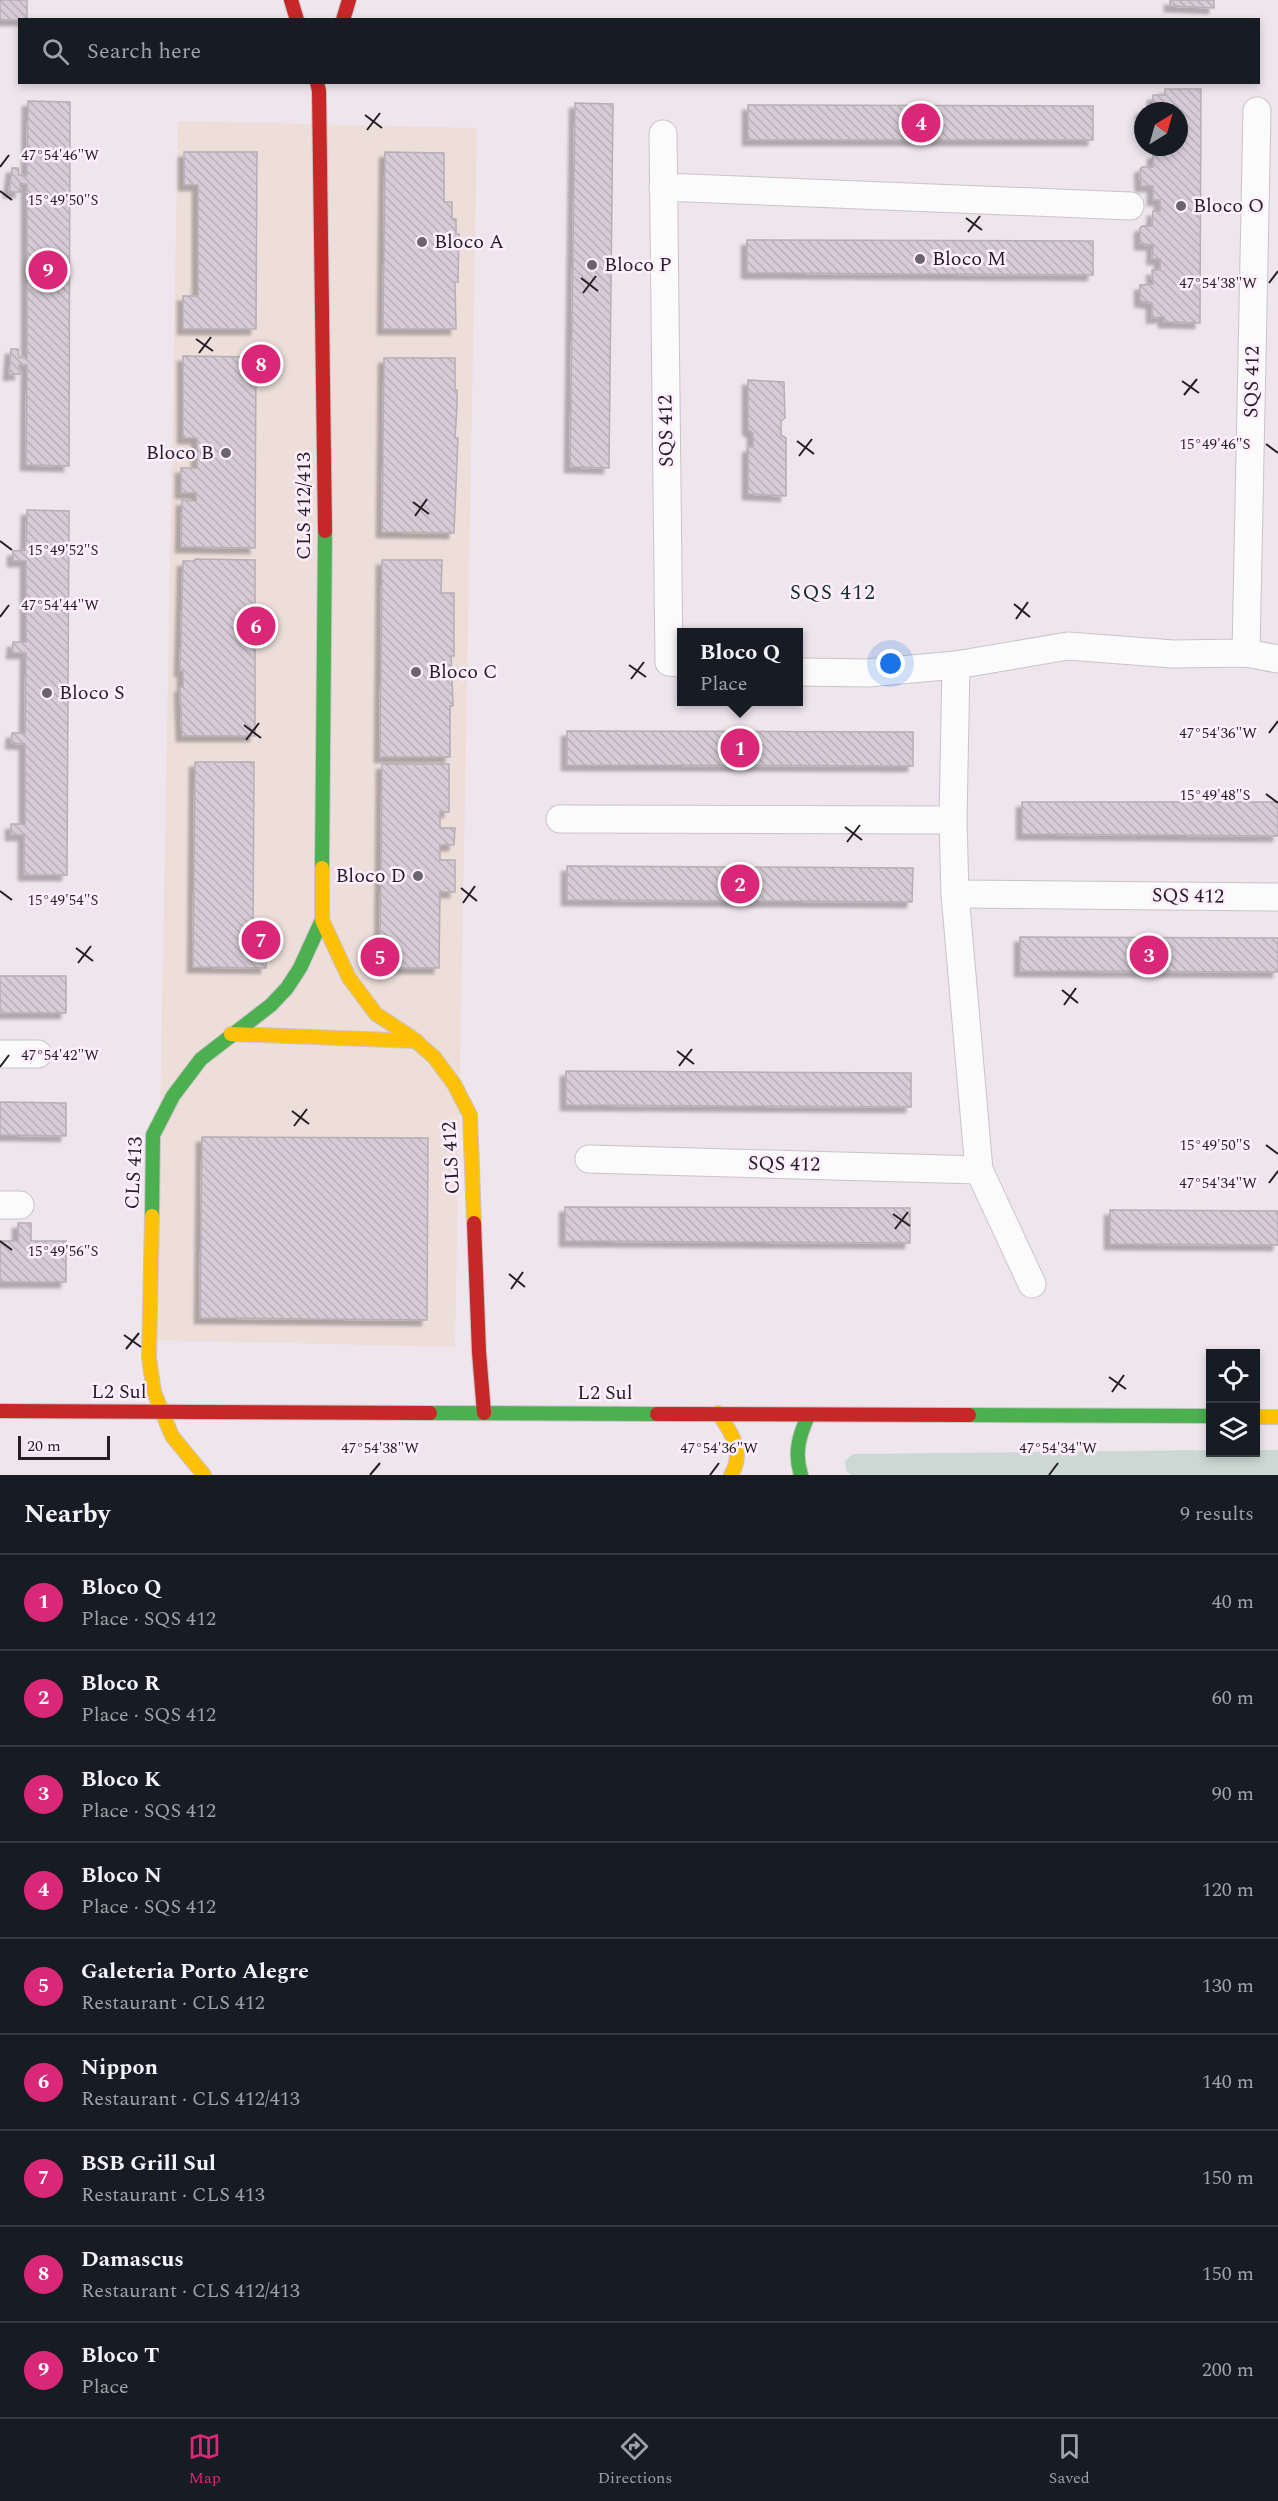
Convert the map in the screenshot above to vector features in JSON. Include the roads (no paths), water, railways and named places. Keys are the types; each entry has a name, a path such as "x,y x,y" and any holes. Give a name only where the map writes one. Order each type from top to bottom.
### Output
{"street":[{"path":"291,0 296,18"},
{"path":"344,18 350,0"},
{"name":"CLS 412/413","path":"319,85 325,543 322,920"},
{"name":"SQS 412","path":"1246,653 1257,111"},
{"name":"SQS 412","path":"663,135 669,662 677,663"},
{"path":"663,187 1130,206"},
{"path":"803,672 867,673 956,665 1068,646 1173,654 1246,653 1278,659"},
{"path":"956,665 952,820 955,894 979,1170 1032,1284"},
{"path":"560,819 952,820"},
{"name":"SQS 412","path":"955,894 1278,897"},
{"name":"CLS 413","path":"204,1475 176,1443 159,1412 151,1386 149,1358 153,1135 173,1096 201,1059 271,1005 287,988 300,968 322,920"},
{"name":"CLS 412","path":"322,920 345,975 372,1010 417,1041 440,1062 458,1086 470,1115 479,1352 484,1413"},
{"path":"231,1034 417,1041"},
{"path":"0,1054 38,1054"},
{"name":"SQS 412","path":"589,1159 979,1170"},
{"name":"L2 Sul","path":"0,1411 1206,1416"},
{"path":"718,1413 734,1436 739,1452 731,1475"},
{"path":"801,1475 795,1456 797,1439 808,1416"},
{"path":"1260,1417 1278,1417"}],"place":[{"name":"Bloco N","path":"921,123"},
{"name":"Bloco O","path":"1181,206"},
{"name":"Bloco A","path":"422,242"},
{"name":"Bloco M","path":"920,259"},
{"name":"Bloco P","path":"592,265"},
{"name":"Bloco T","path":"48,270"},
{"name":"Damascus","path":"261,364"},
{"name":"Bloco B","path":"226,453"},
{"name":"Nippon","path":"256,626"},
{"name":"Bloco C","path":"416,672"},
{"name":"Bloco S","path":"47,693"},
{"name":"Bloco Q","path":"740,748"},
{"name":"Bloco D","path":"418,876"},
{"name":"Bloco R","path":"740,884"},
{"name":"BSB Grill Sul","path":"261,940"},
{"name":"Bloco K","path":"1149,955"},
{"name":"Galeteria Porto Alegre","path":"380,957"}],"district":[{"name":"SQS 412","path":"833,593"}]}
